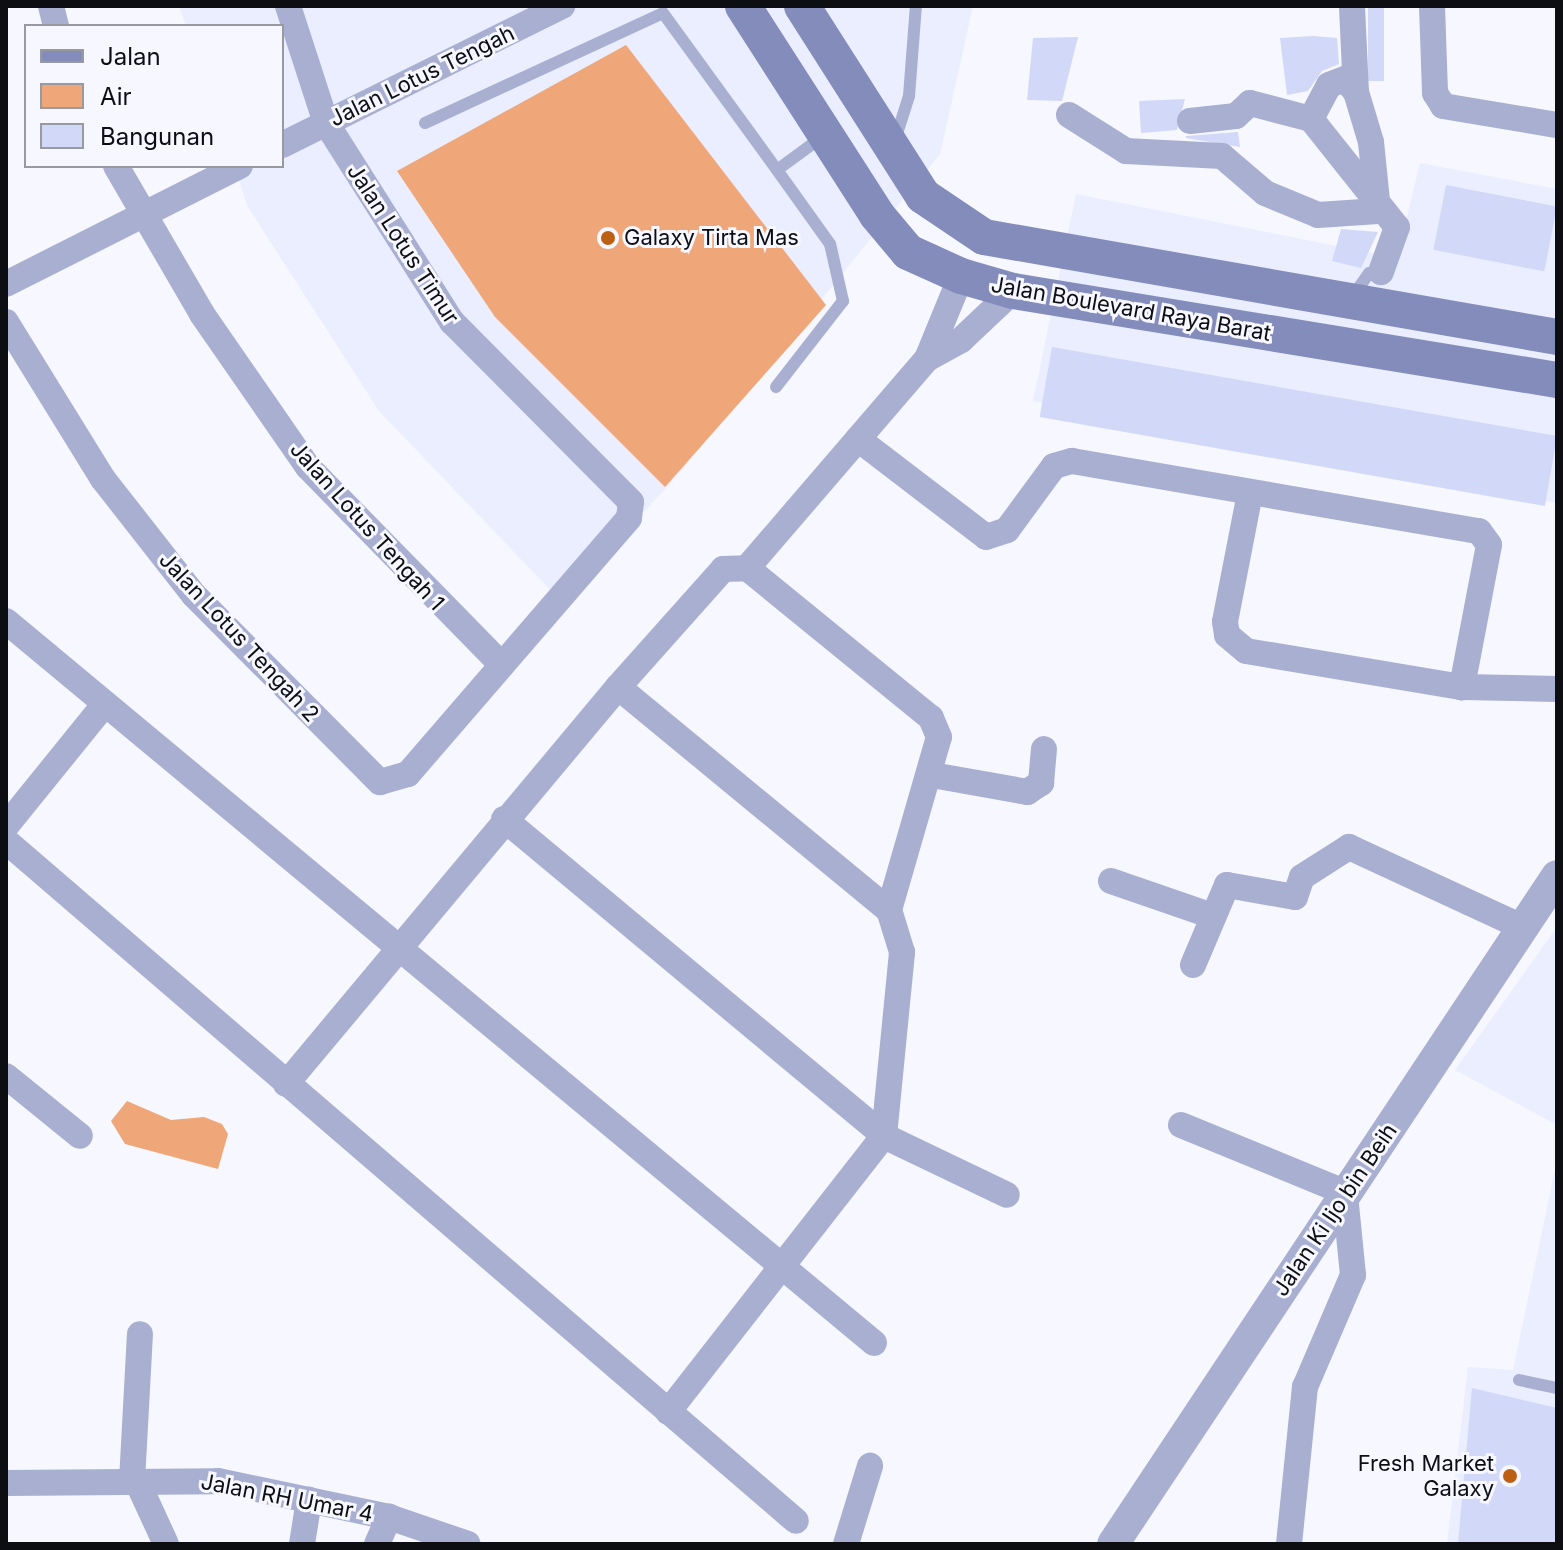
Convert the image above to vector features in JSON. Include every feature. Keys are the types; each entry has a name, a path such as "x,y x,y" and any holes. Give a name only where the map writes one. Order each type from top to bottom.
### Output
{"main road":[{"name":"Jalan Boulevard Raya Barat","path":"743,6 908,252 961,276 1013,291 1557,380"},
{"name":"Jalan Boulevard Raya Barat","path":"802,6 923,196 984,237 1557,337"},
{"path":"1435,361 1443,317"}],"street":[{"name":"Jalan Lotus Timur","path":"288,6 326,123 452,322 631,502 629,518 502,665"},
{"name":"Jalan Lotus Tengah","path":"284,144 562,6"},
{"path":"1352,6 1356,92 1371,142 1378,211"},
{"path":"1432,6 1435,93 1443,106 1557,125"},
{"path":"1311,119 1329,85 1345,79 1356,92"},
{"path":"1190,121 1236,116 1250,103 1311,119 1378,211 1397,227 1381,272"},
{"path":"1069,115 1126,151 1222,156 1265,193 1318,215 1378,211"},
{"name":"Jalan Lotus Tengah 1","path":"117,168 142,214 308,467 502,665"},
{"path":"6,284 236,168"},
{"path":"747,568 927,359 961,276"},
{"path":"927,359 961,340 1013,291"},
{"name":"Jalan Lotus Tengah 2","path":"6,322 103,479 168,563 380,782 408,774 502,665"},
{"path":"858,439 986,537 1007,530 1054,466 1066,461 1479,531 1489,545 1462,687"},
{"path":"1250,493 1227,635 1246,651 1462,687 1557,689"},
{"path":"286,1084 504,819 723,569 747,568 931,718 939,737 932,775 889,910"},
{"path":"6,621 781,1269 874,1343"},
{"path":"618,687 889,910 902,952 884,1136 668,1412"},
{"path":"6,826 104,705"},
{"path":"932,775 1027,792 1041,783 1044,749"},
{"path":"504,819 884,1136 1007,1195"},
{"path":"6,841 796,1521"},
{"path":"1193,965 1210,915 1227,885 1295,897 1302,877 1349,847 1522,927"},
{"name":"Jalan Ki Ijo bin Beih","path":"1113,1544 1557,876"},
{"path":"1111,881 1210,915"},
{"path":"6,1076 80,1136"},
{"path":"1181,1125 1346,1194 1353,1275 1305,1387 1289,1544"},
{"path":"140,1334 134,1481 166,1544"},
{"path":"846,1544 870,1466"},
{"name":"Jalan RH Umar 4","path":"6,1483 218,1481 389,1517 468,1544"},
{"path":"302,1544 309,1500"},
{"path":"377,1544 389,1517"}],"lane":[{"path":"892,148 909,96 916,6"},
{"path":"425,123 663,13 830,244 843,301 776,387"},
{"path":"777,170 828,133"},
{"path":"1351,299 1369,273 1381,272"},
{"path":"1519,1380 1557,1388"}],"shaded area":[{"path":"179,6 973,6 940,154 678,475 561,601 379,411 248,207 235,168 284,168 284,24 185,24"},
{"path":"1420,163 1557,189 1557,503 1033,401 1076,194 1397,258"},
{"path":"1557,927 1557,1125 1455,1070"},
{"name":"Fresh Market Galaxy","path":"1557,1160 1557,1544 1447,1544 1468,1367 1513,1370"}],"water":[{"name":"Galaxy Tirta Mas","path":"626,45 826,305 665,487 495,317 397,171"},
{"path":"127,1101 171,1120 204,1117 222,1124 228,1134 218,1169 125,1144 111,1121"}],"building":[{"path":"1368,6 1384,6 1384,81 1368,81"},
{"path":"1078,37 1062,101 1027,100 1033,38"},
{"path":"1280,38 1337,38 1339,64 1322,71 1308,91 1287,95"},
{"path":"1185,99 1177,130 1141,133 1139,101"},
{"path":"1238,132 1240,147 1186,138 1186,136"},
{"path":"1446,185 1557,207 1544,271 1433,250"},
{"path":"1341,229 1378,232 1361,268 1332,261"},
{"path":"1052,347 1557,436 1545,506 1040,417"},
{"name":"Fresh Market Galaxy","path":"1472,1388 1557,1408 1557,1544 1458,1544"}],"place":[{"name":"Galaxy Tirta Mas","path":"608,238"},
{"name":"Fresh Market Galaxy","path":"1510,1476"}]}
